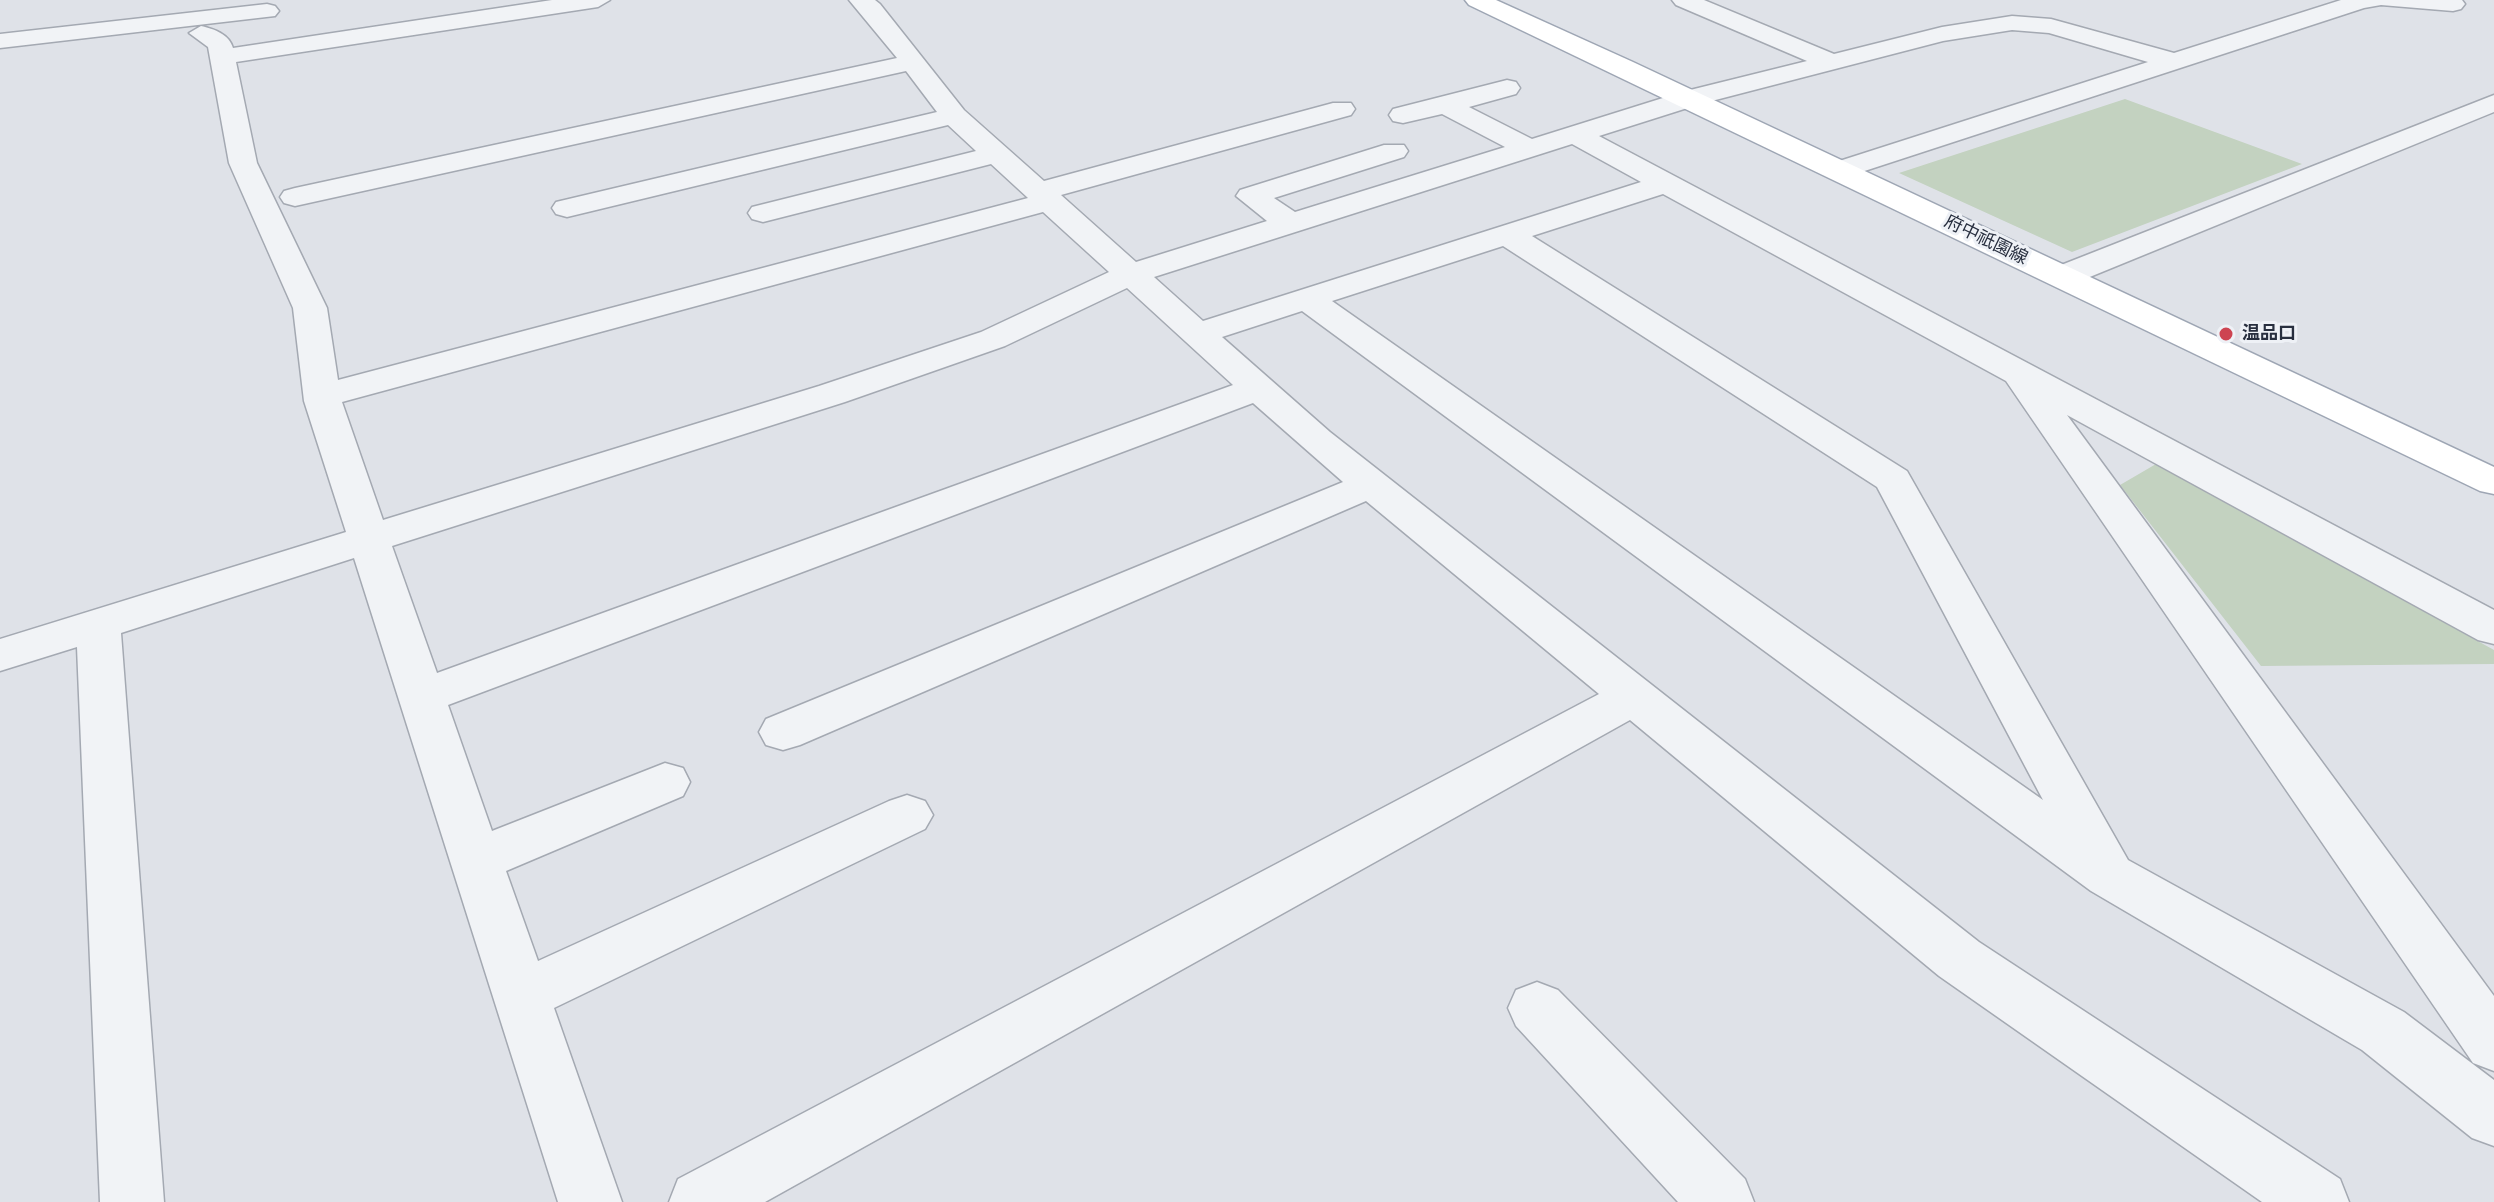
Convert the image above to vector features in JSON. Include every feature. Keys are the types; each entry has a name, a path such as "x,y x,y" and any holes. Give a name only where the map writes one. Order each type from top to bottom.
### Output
{"main road":[{"name":"府中祇園線","path":"1477,0 1691,98 2494,482"}],"street":[{"path":"590,1202 322,396 310,308 243,163 211,45 598,0"},
{"path":"861,0 872,9 954,116 1197,334 1372,484 1959,959 2317,1202"},
{"path":"1684,0 1831,62"},
{"path":"2389,0 2453,4"},
{"path":"1840,170 2354,1"},
{"path":"0,41 267,11"},
{"path":"0,655 832,394 993,339 1131,274 1691,98 1942,34 2031,22 2173,61"},
{"path":"295,197 913,62"},
{"path":"1403,115 1507,88"},
{"path":"2063,276 2494,103"},
{"path":"1445,105 1530,149"},
{"path":"322,396 1045,197 1342,109"},
{"path":"567,208 954,116"},
{"path":"1576,135 2494,629"},
{"path":"1292,224 1251,196 1394,151"},
{"path":"763,213 997,154"},
{"path":"1197,334 1309,301 1666,183"},
{"path":"1506,234 1893,480 2110,876"},
{"path":"1309,301 2110,876 2383,1031 2494,1117"},
{"path":"2017,372 2494,1044"},
{"path":"422,696 1259,388"},
{"path":"783,732 1372,484"},
{"path":"98,624 132,1202"},
{"path":"701,1202 1634,696"},
{"path":"477,860 665,782"},
{"path":"521,996 907,815"},
{"path":"1537,1008 1722,1202"}],"green space":[{"path":"2125,99 2302,164 2072,252 1899,173"},
{"path":"2156,464 2494,650 2494,664 2261,666 2120,485"}],"place":[{"name":"温品口","path":"2226,334"}]}
